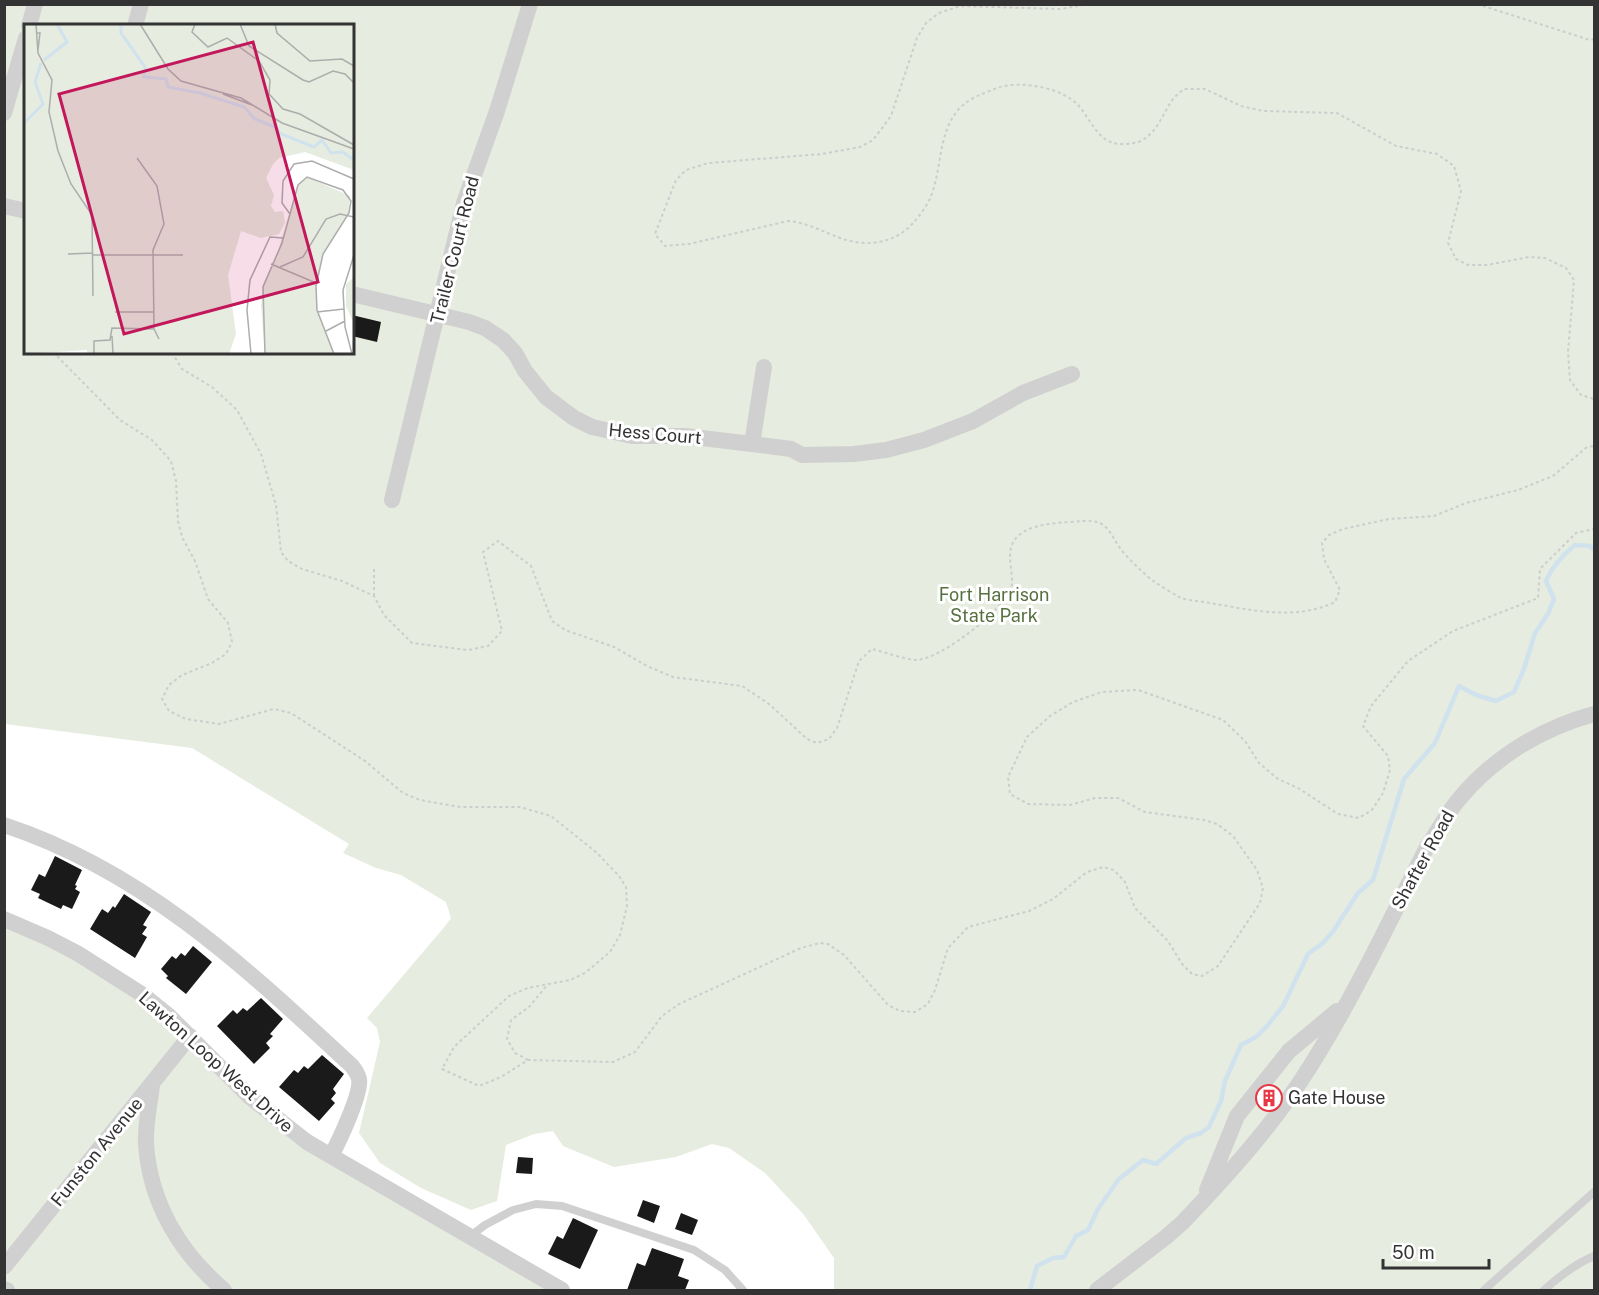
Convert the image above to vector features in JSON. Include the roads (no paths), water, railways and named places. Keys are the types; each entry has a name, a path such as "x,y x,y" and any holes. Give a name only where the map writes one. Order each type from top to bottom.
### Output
{"street":[{"path":"30,24 35,4"},
{"path":"136,24 141,4"},
{"name":"Trailer Court Road","path":"392,500 468,188 497,111 530,4"},
{"path":"4,113 24,45"},
{"path":"4,206 24,211"},
{"name":"Hess Court","path":"354,294 474,324 498,336 514,353 546,398 562,411 585,424 604,431 632,436 685,436 752,444 791,449 802,455 854,454 905,446 949,432 1023,393 1071,374"},
{"path":"752,444 764,367"},
{"name":"Shafter Road","path":"1097,1290 1166,1237 1203,1201 1288,1099 1311,1066 1347,1003 1427,847 1459,798 1497,762 1530,740 1594,714"},
{"path":"4,825 54,843 84,857 154,898 248,970 352,1066 358,1077 359,1087 331,1156"},
{"name":"Lawton Loop West Drive","path":"4,920 60,944 100,966 157,1006 190,1036 221,1070 269,1114 301,1138 562,1290"},
{"name":"Shafter Road","path":"1203,1201 1237,1116 1289,1051 1347,1003"},
{"name":"Funston Avenue","path":"4,1267 190,1036"},
{"path":"152,1084 146,1144 156,1196 179,1243 196,1264 224,1290"}],"lane":[{"path":"1484,1290 1594,1192"},
{"path":"468,1237 513,1210 536,1204 562,1206 694,1250 719,1265 739,1289"},
{"path":"1544,1290 1581,1262 1594,1256"}],"waterway":[{"path":"1030,1290 1037,1266 1053,1258 1064,1257 1076,1236 1088,1230 1098,1209 1119,1179 1143,1160 1156,1164 1186,1138 1201,1133 1209,1127 1221,1101 1225,1081 1241,1045 1256,1037 1268,1025 1283,1006 1308,954 1323,943 1358,893 1373,880 1404,779 1435,743 1459,686 1476,695 1496,701 1514,692 1535,633 1548,614 1554,599 1546,581 1551,570 1575,545 1590,546 1594,550"}],"place":[{"name":"Gate House","path":"1269,1098"}],"park label":[{"name":"Fort Harrison State Park","path":"994,605"}]}
